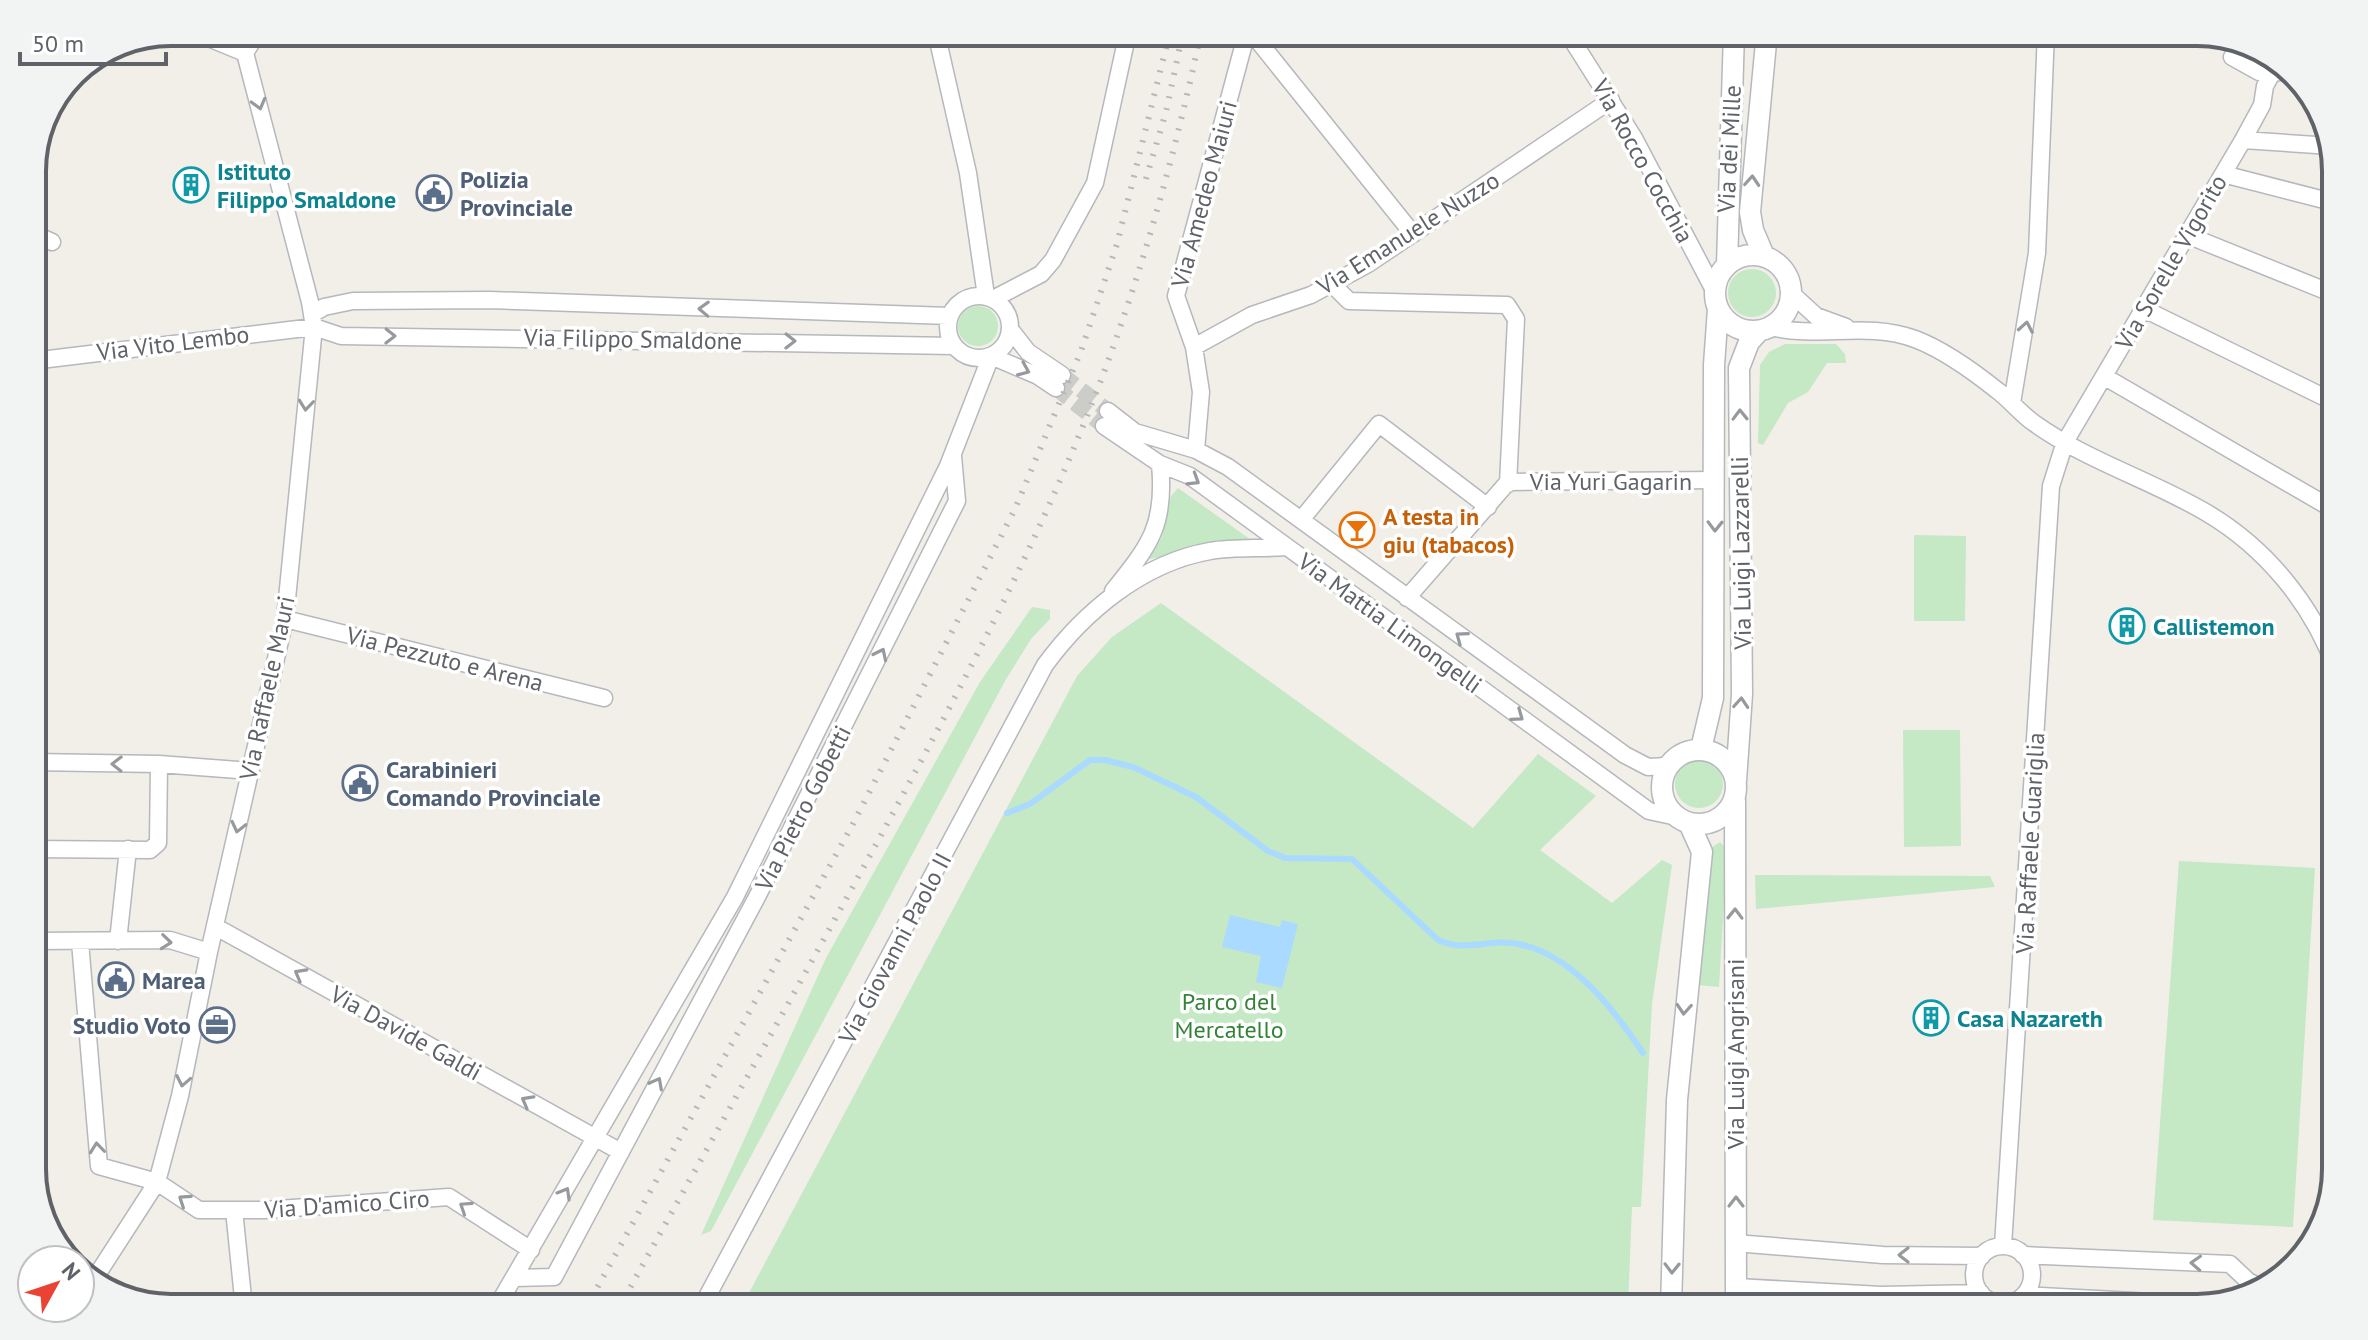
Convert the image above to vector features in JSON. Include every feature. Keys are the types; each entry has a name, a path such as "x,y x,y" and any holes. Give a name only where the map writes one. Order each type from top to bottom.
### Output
{"street":[{"path":"228,46 245,53 249,46"},
{"path":"939,46 968,173 990,298 1003,307 1010,329 1028,352 1059,382 991,356 971,357 954,346 949,337 949,316 960,301 990,298 1041,274 1053,260 1095,183 1125,46"},
{"name":"Via Amedeo Maiuri","path":"1196,450 1201,392 1194,347 1176,296 1245,46"},
{"path":"1260,46 1413,234"},
{"name":"Via Rocco Cocchia","path":"1576,46 1611,100 1716,300"},
{"name":"Via dei Mille","path":"1727,265 1734,46"},
{"name":"Via dei Mille","path":"1764,256 1753,230 1750,212 1766,46"},
{"path":"2012,403 2037,253 2045,46"},
{"name":"Via Raffaele Mauri","path":"99,1271 157,1182 180,1096 209,952 285,619 313,321 245,53"},
{"path":"2232,57 2259,72 2275,74"},
{"name":"Via Sorelle Vigorito","path":"2065,442 2243,140 2276,75"},
{"name":"Via Emanuele Nuzzo","path":"1194,347 1252,315 1311,295 1332,284 1413,234 1611,100"},
{"path":"2243,140 2320,145"},
{"path":"2223,174 2322,199"},
{"path":"2187,235 2322,289"},
{"path":"46,239 52,242"},
{"path":"1848,328 1788,332 1735,327 1716,300 1727,265 1744,256 1764,256 1784,271 1792,294 1816,316 1848,328 1913,338 1940,351 2012,403 2033,423 2101,463 2205,512 2244,538 2305,606 2322,641"},
{"path":"1332,284 1349,301 1507,305 1516,319 1508,483 1407,598"},
{"path":"1765,329 1786,314 1792,294"},
{"name":"Via Filippo Smaldone","path":"949,316 490,300 353,301 324,307 313,321 341,336 954,346"},
{"name":"Via Luigi Lazzarelli","path":"1701,749 1713,698 1716,300"},
{"path":"2144,309 2322,396"},
{"name":"Via Vito Lembo","path":"46,359 313,321"},
{"path":"991,356 1005,344 1010,329"},
{"name":"Via Luigi Lazzarelli","path":"1735,791 1742,694 1739,368 1749,342 1765,329"},
{"name":"Via Pietro Gobetti","path":"504,1294 707,945 762,841 953,454 991,356"},
{"path":"2105,377 2322,503"},
{"name":"Via Mattia Limongelli","path":"1667,766 1648,767 1625,755 1228,467 1196,450 1135,432 1106,419 1160,464 1190,476 1649,811 1683,820"},
{"path":"1301,520 1379,424 1488,507"},
{"name":"Via Raffaele Guariglia","path":"2003,1246 2051,486 2065,442"},
{"name":"Via Pietro Gobetti","path":"514,1278 554,1277 726,955 957,501 953,454"},
{"name":"Via Giovanni Paolo II","path":"1105,601 1150,545 1162,491 1160,464"},
{"name":"Via Yuri Gagarin","path":"1508,483 1715,480"},
{"name":"Via Giovanni Paolo II","path":"708,1294 1045,665 1084,617 1161,566 1190,556 1228,549 1285,547"},
{"name":"Via Pezzuto e Arena","path":"285,619 604,698"},
{"path":"842,675 865,687"},
{"path":"1701,749 1720,756 1733,771 1735,791 1722,816 1710,822 1683,820 1668,809 1661,787 1667,766 1682,753 1701,749"},
{"path":"46,762 159,764 251,771"},
{"path":"46,849 150,850 158,843 159,764"},
{"name":"Via Luigi Angrisani","path":"1735,791 1736,1294"},
{"name":"Via Luigi Angrisani","path":"1671,1294 1677,1100 1702,852 1683,820"},
{"path":"118,941 128,849"},
{"name":"Via Davide Galdi","path":"216,927 621,1152"},
{"path":"46,941 170,940 209,952"},
{"name":"Via D'amico Ciro","path":"80,942 99,1166 157,1182 199,1210 449,1197 531,1250"},
{"path":"707,945 726,955"},
{"path":"234,1210 243,1294"},
{"path":"1735,1243 1883,1255 1982,1256 2003,1246 2023,1255 2230,1264 2250,1282"},
{"path":"2023,1255 2031,1278 2024,1294"},
{"path":"1931,1294 1981,1293 1974,1278 1982,1256"}],"green space":[{"path":"1752,269 1769,276 1776,293 1769,310 1752,317 1735,310 1728,293 1735,276"},
{"path":"978,306 992,312 998,326 992,340 978,346 964,340 958,326 964,312"},
{"path":"1785,344 1836,344 1845,354 1846,363 1827,363 1808,392 1788,403 1763,445 1758,443 1760,365 1769,352"},
{"path":"1178,488 1254,542 1149,559 1162,537 1171,496"},
{"path":"1914,535 1966,536 1965,621 1914,621"},
{"name":"Parco del Mercatello","path":"1161,603 1473,828 1538,754 1596,796 1540,850 1612,903 1662,860 1672,865 1652,1004 1641,1207 1632,1207 1628,1294 748,1294 1077,676 1112,637"},
{"path":"1032,607 1050,610 1050,619 1031,639 1005,681 711,1231 701,1235 826,958 980,682"},
{"path":"1903,730 1960,730 1961,846 1904,847"},
{"path":"1699,760 1708,761 1716,767 1722,775 1722,793 1716,801 1708,807 1699,808 1690,807 1682,801 1676,793 1675,784 1676,775 1682,767 1690,761"},
{"path":"1720,842 1727,849 1719,987 1697,985 1711,848"},
{"path":"2179,861 2315,868 2293,1227 2153,1220"},
{"path":"1755,875 1990,876 1995,887 1756,909"}],"water":[{"path":"1230,915 1280,927 1282,920 1298,924 1282,988 1256,982 1261,956 1222,947"}],"waterway":[{"path":"1007,813 1030,804 1090,760 1105,760 1133,767 1196,797 1268,851 1285,858 1352,859 1438,940 1456,945 1512,943 1552,957 1588,984 1643,1053"}],"tunnel":[{"path":"1062,375 1108,411"},
{"path":"1056,388 1104,426"}],"railway":[{"path":"594,1294 854,822 1015,509 1081,351 1117,244 1166,46"},
{"path":"1146,179 1166,112 1180,46"},
{"path":"627,1294 907,788 1033,540 1098,389 1133,289 1164,187 1198,46"}],"place":[{"name":"Istituto Filippo Smaldone","path":"191,185"},
{"name":"Polizia Provinciale","path":"434,193"},
{"name":"A testa in giu (tabacos)","path":"1357,530"},
{"name":"Callistemon","path":"2127,626"},
{"name":"Carabinieri Comando Provinciale","path":"360,783"},
{"name":"Marea","path":"116,980"},
{"name":"Casa Nazareth","path":"1931,1018"},
{"name":"Studio Voto","path":"217,1025"}]}
